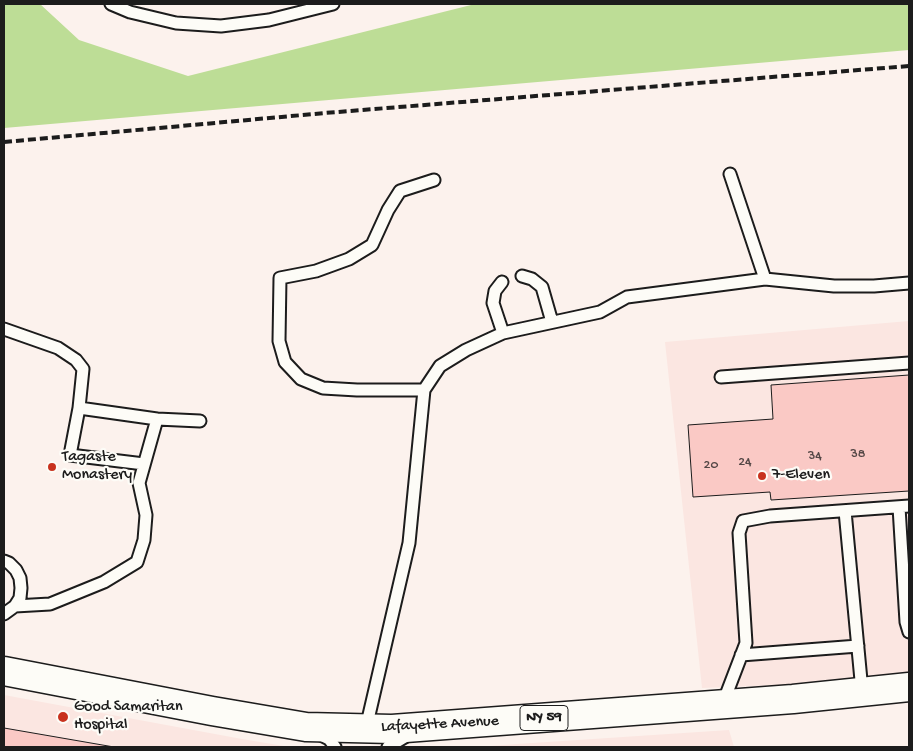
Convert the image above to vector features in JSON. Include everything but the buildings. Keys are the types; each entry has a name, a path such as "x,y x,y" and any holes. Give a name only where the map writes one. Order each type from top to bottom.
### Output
{"main road":[{"name":"Lafayette Avenue","path":"4,671 306,727 392,729 722,704 909,687"}],"lane":[{"path":"111,4 130,12 176,23 221,26 269,20 333,4"},
{"path":"730,174 765,278"},
{"path":"424,390 323,388 301,379 284,362 279,341 280,278 316,271 349,259 372,245 388,210 400,191 434,180"},
{"path":"522,276 532,279 542,287 552,322"},
{"path":"366,728 409,543 424,390 440,366 466,350 503,333 600,312 627,297 765,278 834,286 874,286 909,283"},
{"path":"502,282 495,291 493,303 503,333"},
{"path":"4,329 58,348 76,360 83,369 79,408 70,455 144,464"},
{"path":"721,377 909,363"},
{"path":"79,408 157,419 200,421"},
{"path":"15,606 50,604 104,582 137,562 144,540 146,515 139,483 157,419"},
{"path":"722,704 746,644 739,533 743,521 770,516 904,506 906,622 909,632"},
{"path":"845,511 862,691"},
{"path":"4,560 16,570 22,588 20,598 15,606 4,614"},
{"path":"741,655 858,646"},
{"path":"388,747 407,735 433,726"},
{"path":"306,727 329,739 335,747"}],"shaded area":[{"path":"909,321 909,680 702,688 665,342"},
{"name":"Good Samaritan Hospital","path":"4,695 242,739 290,747 4,747"},
{"path":"729,730 734,747 477,747 517,744"}],"green space":[{"path":"4,4 40,4 79,40 188,76 475,4 909,4 909,50 4,128"}],"railway":[{"path":"4,142 325,113 909,66"}],"place":[{"name":"Tagaste Monastery","path":"52,467"},
{"name":"7-Eleven","path":"762,476"},
{"name":"Good Samaritan Hospital","path":"63,717"}]}
